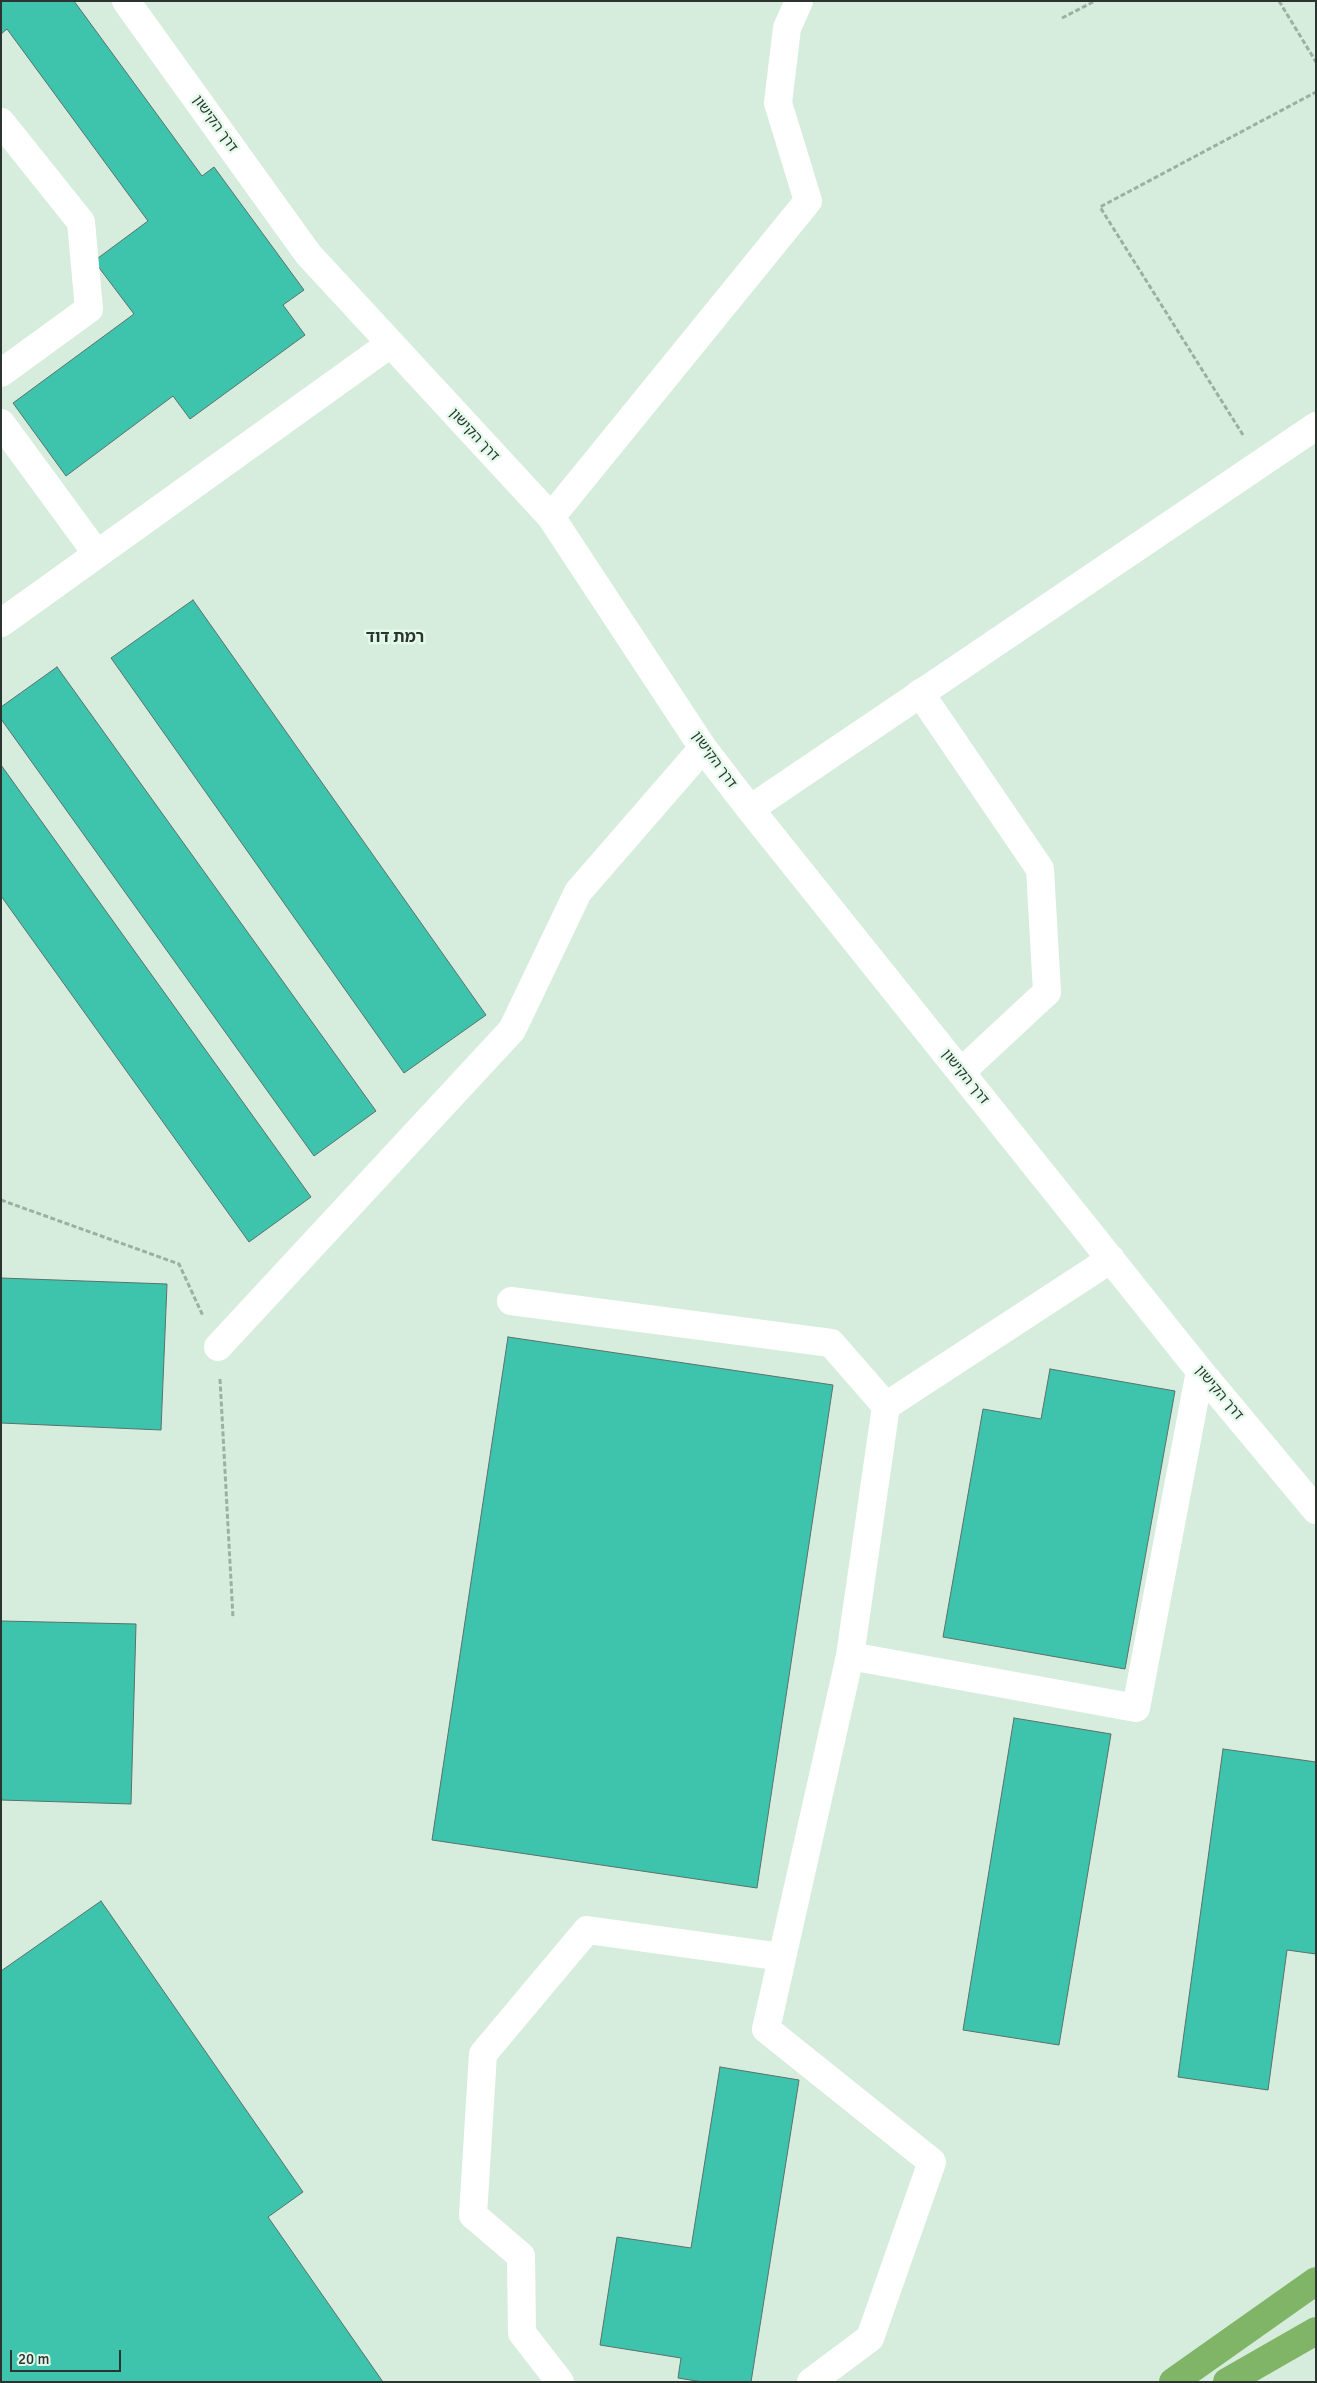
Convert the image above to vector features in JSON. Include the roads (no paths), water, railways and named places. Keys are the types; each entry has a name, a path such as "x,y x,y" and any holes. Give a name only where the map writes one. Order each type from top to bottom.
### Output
{"highway":[{"path":"1173,2382 1316,2281"},
{"path":"1227,2382 1316,2331"}],"street":[{"name":"דרך הקישון","path":"126,1 308,254 551,517 703,748 1200,1371 1316,1510"},
{"path":"551,517 808,201 778,103 787,28 799,1"},
{"path":"1,122 81,222 89,309 1,373"},
{"path":"1,623 390,344"},
{"path":"1,423 97,554"},
{"path":"750,809 1316,426"},
{"path":"920,693 1040,869 1047,992 960,1072"},
{"path":"218,1347 512,1030 578,892 703,748"},
{"path":"811,2382 870,2338 932,2162 766,2029 850,1656 886,1406 1111,1259"},
{"path":"511,1301 831,1343 886,1406"},
{"path":"850,1656 1136,1708 1200,1371"},
{"path":"560,2382 522,2333 521,2256 473,2215 482,2054 587,1930 782,1957"}],"district":[{"name":"רמת דוד","path":"395,638"}]}
